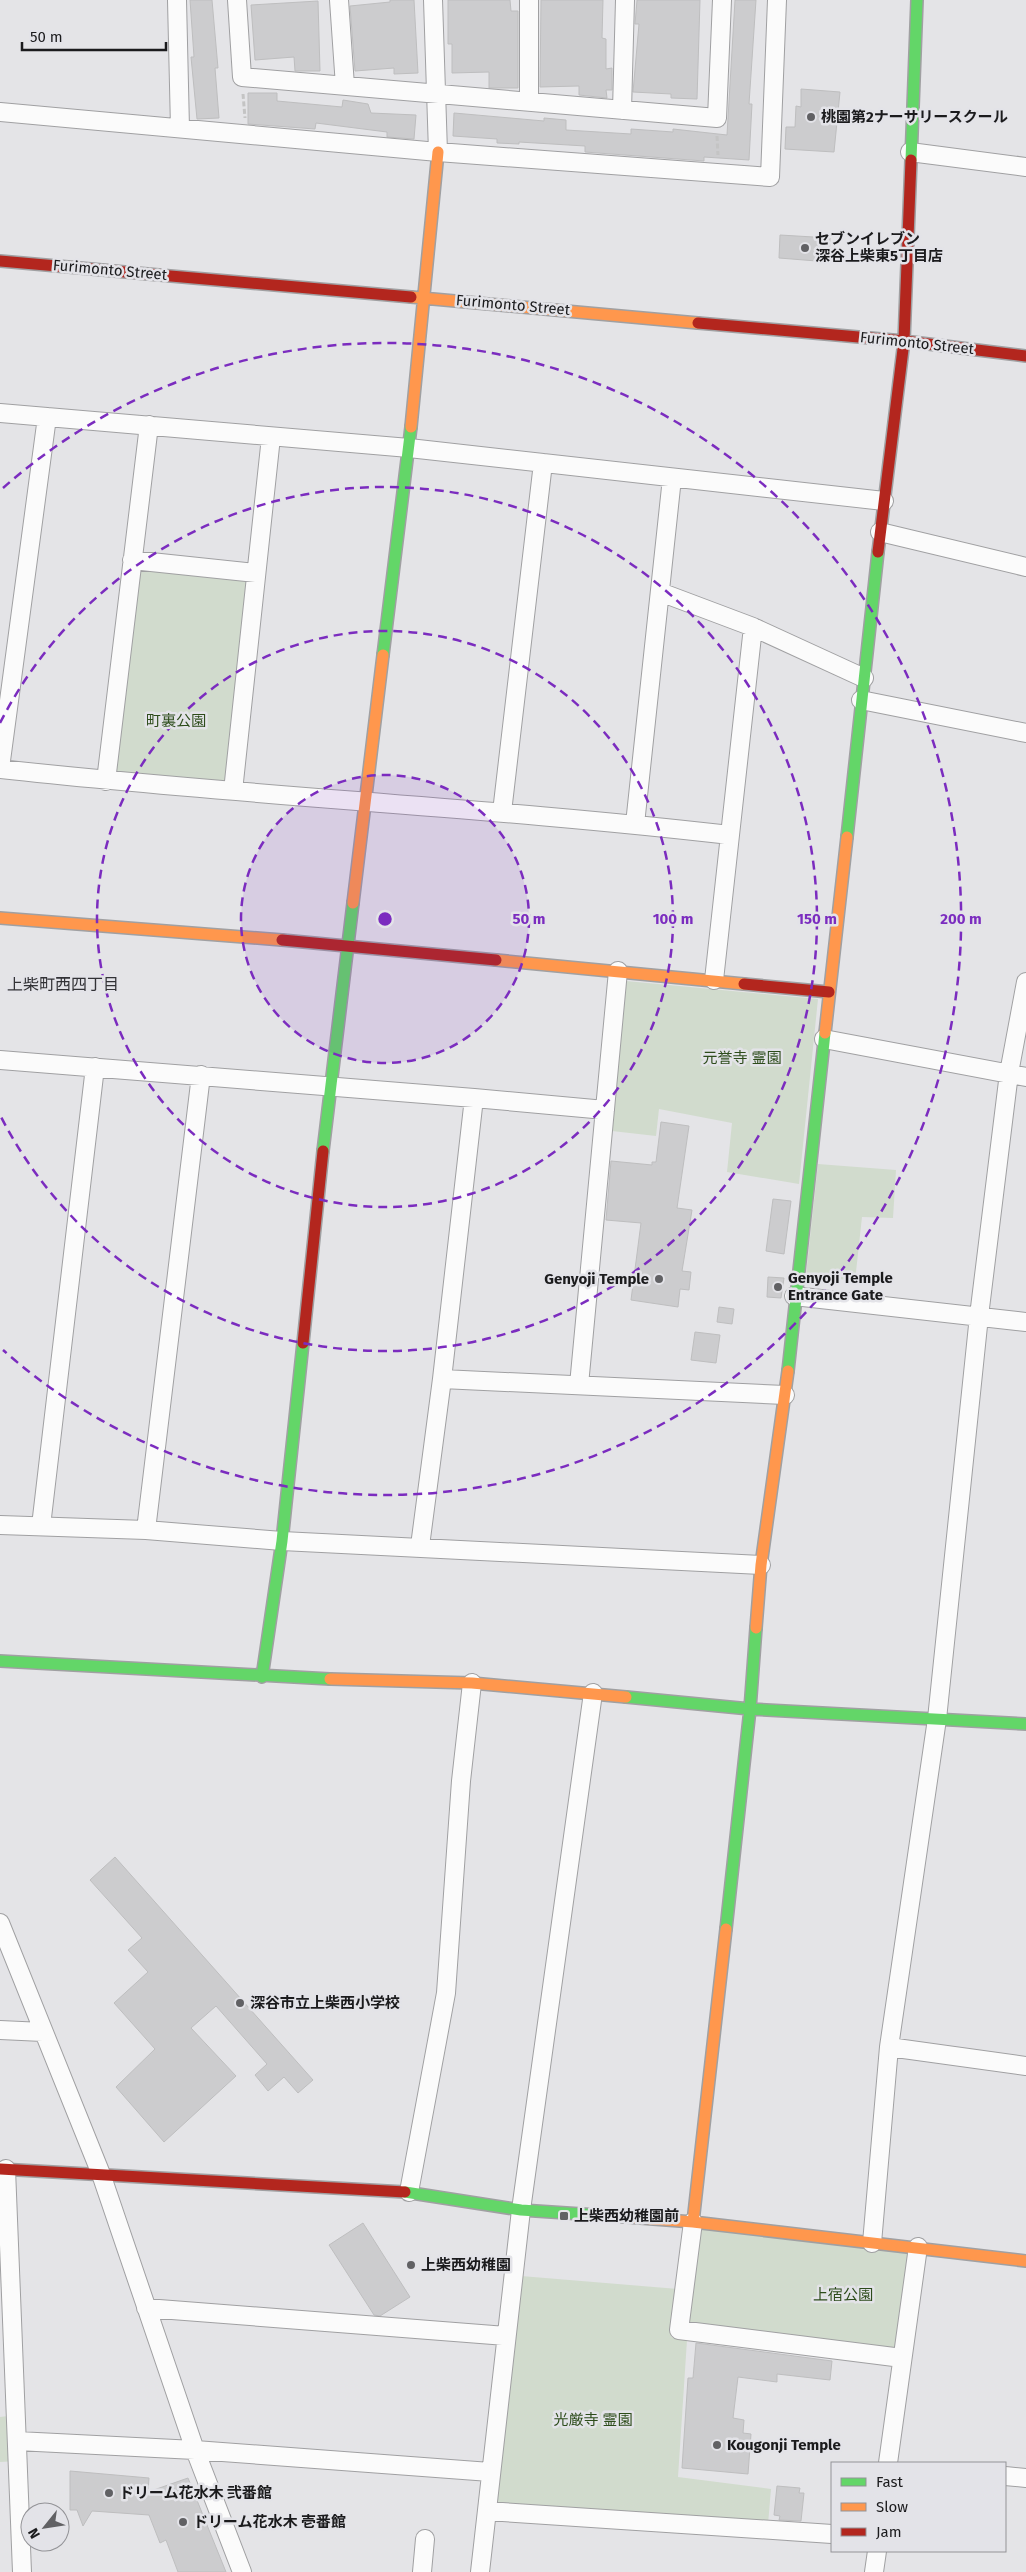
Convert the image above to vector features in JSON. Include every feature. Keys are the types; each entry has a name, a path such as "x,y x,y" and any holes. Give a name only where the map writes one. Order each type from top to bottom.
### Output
{"street":[{"path":"177,0 180,128"},
{"path":"238,0 242,77 717,118 722,0"},
{"path":"338,0 345,86"},
{"path":"262,1677 282,1540 346,946 409,448 438,152 433,0"},
{"path":"529,0 529,102"},
{"path":"622,110 625,0"},
{"path":"0,112 438,152 770,178 777,0"},
{"path":"902,2358 679,2330 693,2222 750,1709 761,1565 785,1395 794,1296 880,532 904,341 910,152 918,0"},
{"path":"910,152 1026,168"},
{"name":"Furimonto Street","path":"0,260 424,296 904,341 1026,356"},
{"path":"0,413 409,448 884,502"},
{"path":"47,417 0,769 106,781 502,812 730,835"},
{"path":"106,781 148,425"},
{"path":"233,790 271,437"},
{"path":"502,812 543,463"},
{"path":"635,824 672,478"},
{"path":"880,532 1026,567"},
{"path":"132,560 256,573"},
{"path":"660,592 753,627 864,678"},
{"path":"714,980 753,627"},
{"path":"862,700 1026,733"},
{"path":"0,918 346,946 829,992"},
{"path":"579,1386 618,971"},
{"path":"872,2243 889,2047 937,1719 979,1316 1018,1075 1026,982"},
{"path":"824,1038 1018,1075"},
{"path":"0,1060 605,1110"},
{"path":"41,1526 94,1067"},
{"path":"146,1530 201,1076"},
{"path":"420,1546 442,1379 474,1098"},
{"path":"794,1296 1026,1322"},
{"path":"442,1379 785,1395"},
{"path":"0,1525 146,1530 282,1540 761,1565"},
{"path":"0,1662 262,1677 472,1683 750,1709 1026,1724"},
{"path":"409,2192 446,1993 461,1781 472,1683"},
{"path":"480,2572 521,2210 593,1693"},
{"path":"0,1923 100,2174 194,2450 242,2572"},
{"path":"0,2030 43,2032"},
{"path":"889,2047 1026,2066"},
{"path":"22,2572 3,2169 409,2192 521,2210 693,2222 1026,2261"},
{"path":"888,2462 918,2247"},
{"path":"146,2308 506,2336"},
{"path":"16,2441 194,2450 490,2472"},
{"path":"1006,2476 1026,2478"},
{"path":"486,2511 831,2534"},
{"path":"422,2572 426,2539"},
{"path":"874,2572 877,2552"}],"path":[{"path":"242,77 245,134"},
{"path":"717,118 718,175"}],"green space":[{"name":"町裏公園","path":"132,560 256,573 233,791 106,781"},
{"name":"元誉寺 霊園","path":"626,981 818,999 799,1184 727,1172 732,1123 659,1109 656,1136 612,1131"},
{"path":"818,1164 896,1170 893,1218 862,1217 855,1281 806,1275"},
{"name":"上宿公園","path":"693,2222 918,2247 902,2358 679,2330"},
{"name":"光厳寺 霊園","path":"521,2276 678,2289 671,2337 687,2340 678,2477 771,2489 768,2524 495,2504"},
{"path":"16,2415 17,2461 0,2462 0,2417"}],"building":[{"path":"190,0 212,0 218,68 215,68 219,118 197,119 191,57 194,57"},
{"path":"390,0 414,0 418,73 394,74 394,68 355,71 350,6 390,2"},
{"path":"448,0 510,0 511,11 518,11 518,88 489,88 489,72 452,73 452,44 448,44"},
{"path":"541,0 603,0 602,38 606,39 606,69 612,68 612,90 606,90 607,98 579,95 579,86 540,87"},
{"path":"637,0 700,0 697,99 671,98 671,94 633,92 639,24 635,24"},
{"path":"735,0 756,0 749,104 752,104 749,160 704,157 704,161 585,152 585,146 519,142 519,144 497,143 497,139 453,136 454,113 544,121 544,118 566,120 566,130 631,134 631,129 673,132 673,129 727,135"},
{"path":"318,1 320,71 295,71 294,57 255,60 251,5"},
{"name":"桃園第2ナーサリースクール","path":"801,89 840,92 834,152 785,149 786,127 795,127 796,106 801,107"},
{"path":"248,93 277,93 277,101 342,107 343,100 368,104 371,113 416,115 414,139 387,137 387,132 316,123 315,129 248,124"},
{"name":"セブンイレブン 深谷上柴東5丁目店","path":"780,235 830,238 829,262 779,258"},
{"path":"661,1122 689,1126 677,1208 692,1210 682,1271 691,1272 689,1290 680,1289 678,1307 631,1300 641,1223 606,1220 611,1161 652,1165 652,1162 656,1162"},
{"path":"773,1199 791,1201 784,1254 766,1251"},
{"name":"Genyoji Temple Entrance Gate","path":"768,1277 784,1278 781,1298 767,1297"},
{"path":"719,1307 734,1309 732,1324 717,1322"},
{"path":"695,1332 720,1335 716,1363 691,1360"},
{"path":"115,1857 313,2080 298,2093 284,2077 268,2091 255,2075 267,2064 216,2006 191,2028 236,2076 164,2142 116,2087 155,2049 114,2003 148,1972 128,1950 142,1938 90,1880"},
{"path":"363,2223 410,2297 380,2316 374,2315 329,2245"},
{"path":"696,2343 832,2361 830,2380 777,2374 777,2382 738,2377 733,2418 744,2420 743,2433 751,2434 748,2474 682,2468 688,2378 693,2378"},
{"path":"70,2471 149,2478 148,2492 188,2478 226,2572 178,2572 166,2540 160,2543 149,2515 92,2511 83,2526 77,2510 70,2510"},
{"path":"777,2486 800,2488 799,2493 804,2493 801,2521 779,2520 780,2516 774,2515"}],"traffic: fast":[{"path":"911,160 917,0"},
{"path":"383,655 411,427"},
{"path":"847,837 878,552"},
{"path":"323,1151 353,903"},
{"path":"788,1371 825,1033"},
{"path":"262,1677 282,1541 303,1343"},
{"path":"726,1929 750,1709 756,1628"},
{"path":"0,1661 330,1679"},
{"path":"626,1697 750,1709 1026,1724"},
{"path":"405,2192 521,2210 627,2217"}],"traffic: slow":[{"path":"411,427 438,152"},
{"path":"411,297 698,323"},
{"path":"353,903 383,655"},
{"path":"825,1033 847,837"},
{"path":"0,918 282,940"},
{"path":"496,960 744,984"},
{"path":"756,1628 761,1565 788,1371"},
{"path":"330,1679 472,1683 626,1697"},
{"path":"693,2222 726,1929"},
{"path":"627,2217 693,2222 1026,2261"}],"traffic: jam":[{"path":"878,552 904,341 911,160"},
{"path":"0,261 411,297"},
{"path":"698,323 904,341 1026,356"},
{"path":"282,940 496,960"},
{"path":"744,984 829,992"},
{"path":"303,1343 323,1151"},
{"path":"0,2169 405,2192"}],"place":[{"name":"桃園第2ナーサリースクール","path":"811,117"},
{"name":"セブンイレブン 深谷上柴東5丁目店","path":"805,248"},
{"name":"Genyoji Temple","path":"659,1279"},
{"name":"Genyoji Temple Entrance Gate","path":"778,1287"},
{"name":"深谷市立上柴西小学校","path":"240,2003"},
{"name":"上柴西幼稚園前","path":"564,2216"},
{"name":"上柴西幼稚園","path":"411,2265"},
{"name":"Kougonji Temple","path":"717,2445"},
{"name":"ドリーム花水木 弐番館","path":"109,2493"},
{"name":"ドリーム花水木 壱番館","path":"183,2522"}],"district":[{"name":"上柴町西四丁目","path":"63,984"}]}
